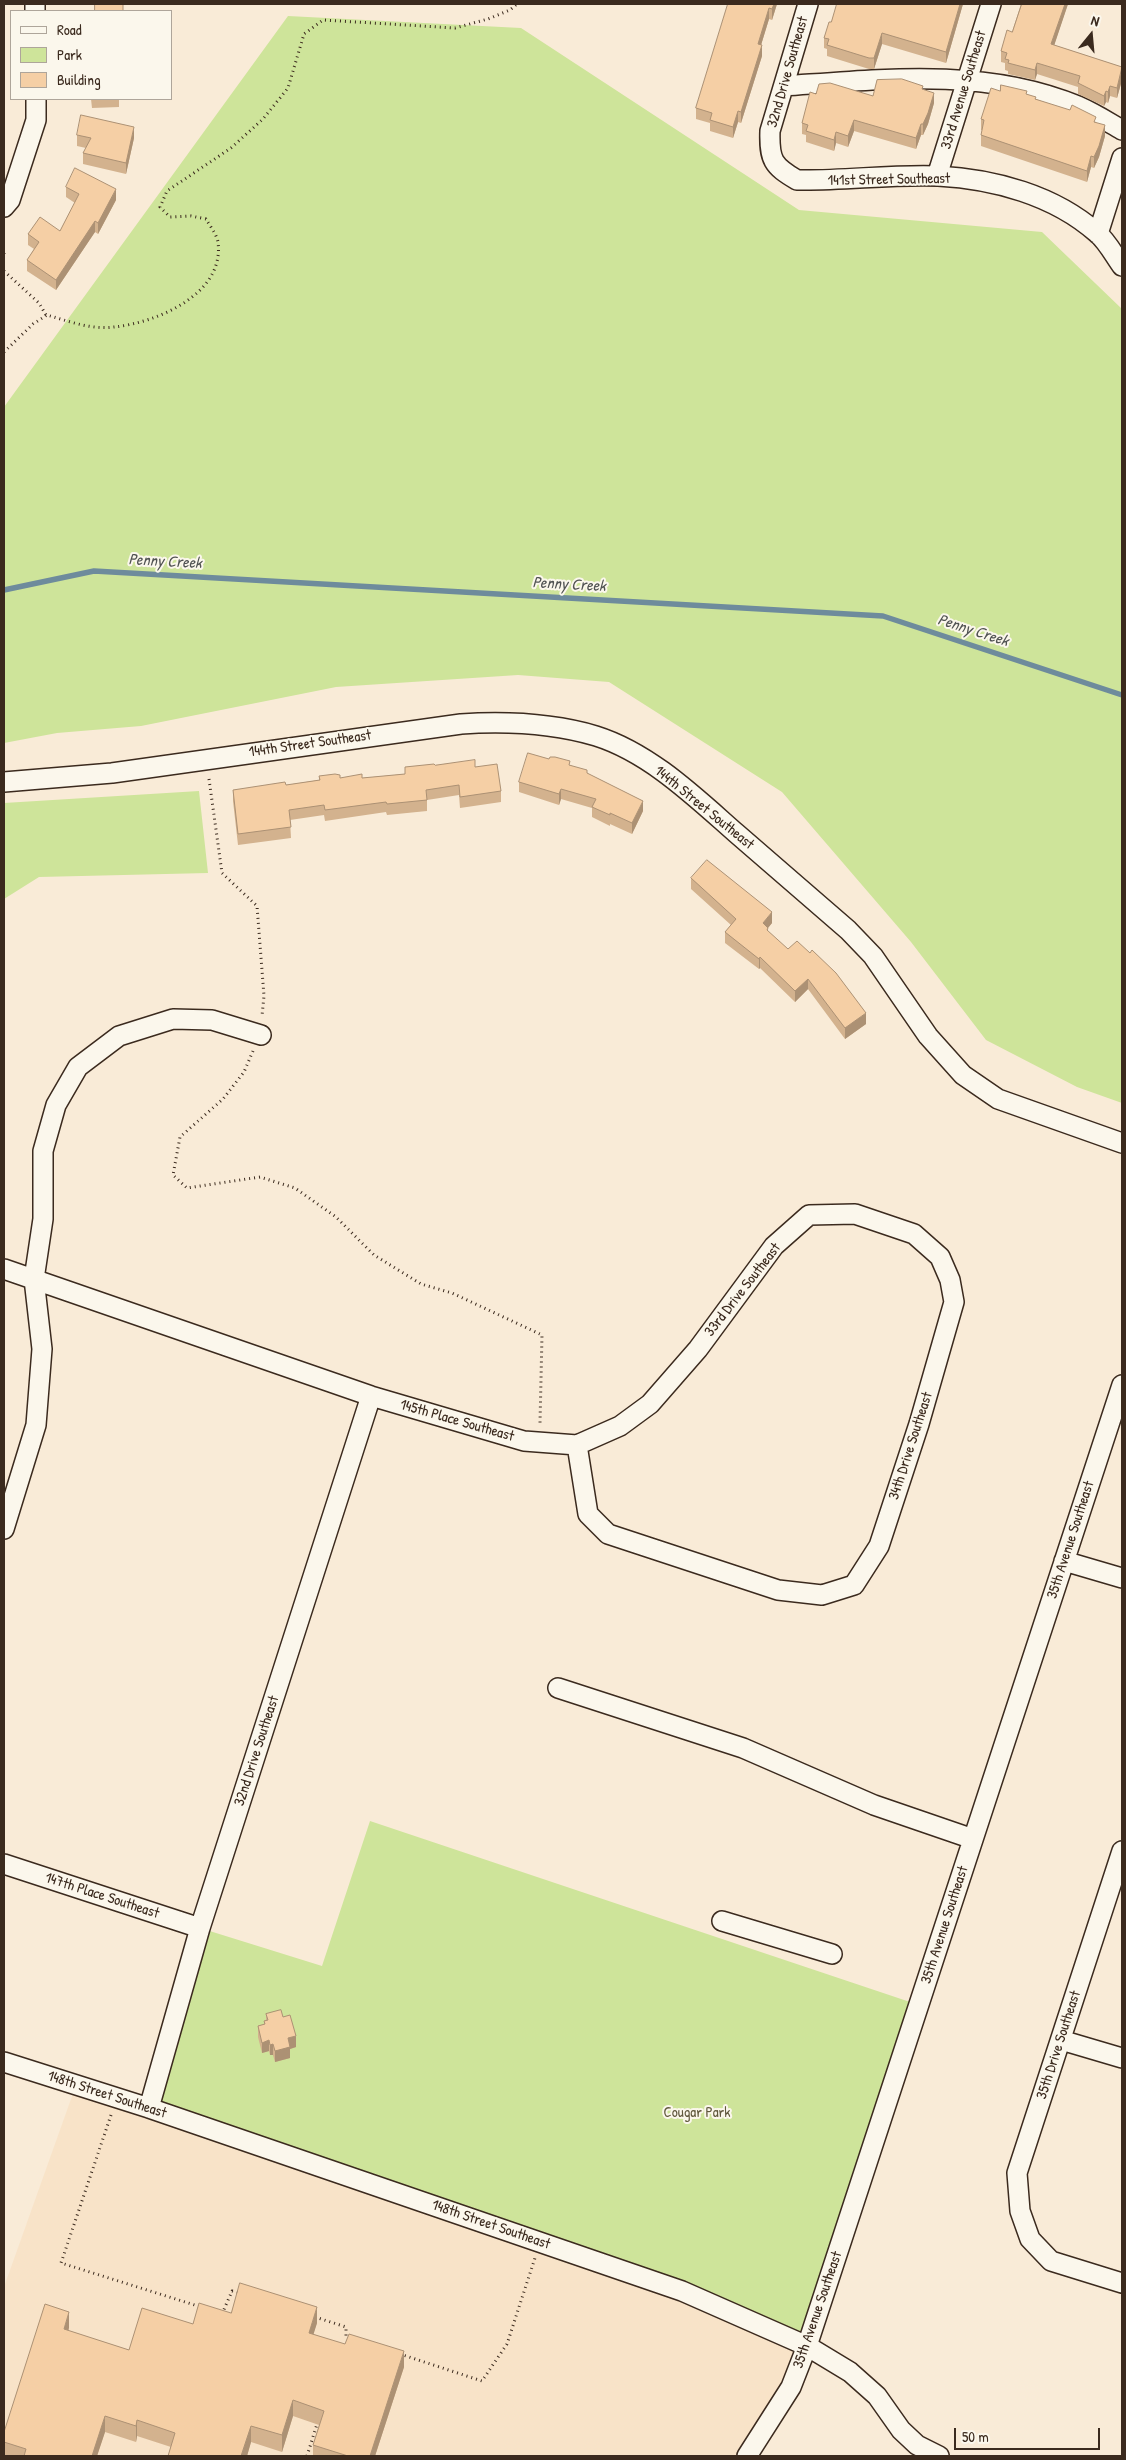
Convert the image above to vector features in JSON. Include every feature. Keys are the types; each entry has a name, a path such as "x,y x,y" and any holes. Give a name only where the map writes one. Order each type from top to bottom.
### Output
{"street":[{"name":"32nd Drive Southeast","path":"778,169 770,150 770,131 808,4"},
{"name":"33rd Avenue Southeast","path":"937,176 991,4"},
{"path":"784,86 899,78 968,79 1041,94 1079,107 1122,130"},
{"path":"4,207 10,200 36,120 36,100"},
{"path":"1098,234 1122,158"},
{"name":"141st Street Southeast","path":"778,169 797,180 937,176 992,183 1034,195 1068,210 1098,234 1122,266"},
{"name":"144th Street Southeast","path":"4,782 112,772 461,724 504,722 554,726 598,737 634,754 669,775 848,930 873,956 928,1036 963,1075 998,1099 1122,1143"},
{"path":"4,1529 36,1425 42,1349 34,1279 43,1219 42,1151 56,1105 78,1067 119,1036 172,1019 212,1020 261,1035"},
{"name":"33rd Drive Southeast","path":"577,1445 620,1426 650,1404 698,1349 774,1246 809,1215 855,1214 914,1234 940,1257 950,1280 954,1302"},
{"name":"145th Place Southeast","path":"4,1269 372,1396 524,1441 577,1445"},
{"name":"34th Drive Southeast","path":"577,1445 588,1514 608,1534 778,1590 822,1595 854,1585 878,1546 919,1424 954,1302"},
{"name":"35th Avenue Southeast","path":"748,2456 790,2388 807,2346 1122,1384"},
{"name":"32nd Drive Southeast","path":"148,2108 200,1928 372,1396"},
{"path":"1064,1561 1122,1578"},
{"path":"558,1688 743,1748 874,1805 973,1839"},
{"name":"35th Drive Southeast","path":"1122,1851 1017,2173 1020,2211 1030,2240 1051,2261 1122,2283"},
{"name":"147th Place Southeast","path":"4,1864 200,1928"},
{"path":"722,1920 832,1954"},
{"path":"1061,2040 1122,2058"},
{"name":"148th Street Southeast","path":"4,2062 148,2108 682,2291 807,2346 850,2372 877,2396 914,2451 939,2456"}],"path":[{"path":"4,271 39,303 46,315 96,327 113,328 153,320 184,304 208,282 218,259 218,241 206,219 191,216 170,217 160,207 167,191 231,148 263,119 288,88 304,34 323,20 455,28 488,19 510,10 517,4"},
{"path":"4,352 33,324 46,315"},
{"path":"207,758 222,873 257,906 264,996 261,1035 244,1072 223,1099 180,1137 173,1175 187,1188 260,1177 295,1188 336,1217 374,1255 421,1284 452,1293 542,1335 539,1442"},
{"path":"121,2099 108,2120 61,2262 203,2308"},
{"path":"392,2351 482,2381 507,2344 541,2242"},
{"path":"213,2311 222,2314 232,2291 242,2294"},
{"path":"308,2315 346,2327 343,2345"},
{"path":"346,2336 355,2339"},
{"path":"308,2456 320,2416"}],"shaded area":[{"path":"76,2085 682,2291 807,2346 747,2456 4,2456 4,2287"}],"green space":[{"path":"288,16 521,28 799,210 1042,232 1122,309 1122,1103 1077,1087 986,1040 911,942 782,792 609,682 518,675 336,687 141,726 57,733 4,743 4,407"},
{"path":"199,791 208,873 39,877 4,899 4,803"},
{"name":"Cougar Park","path":"370,1821 919,2005 807,2346 682,2291 149,2108 200,1928 322,1966"}],"building":[{"path":"95,4 123,4 123,10 95,10"},
{"path":"728,4 774,4 772,9 769,8 758,44 762,45 741,112 738,111 733,127 710,120 712,113 696,108"},
{"path":"837,4 960,4 946,52 882,33 874,58 869,58 827,45 829,39 824,38"},
{"path":"1022,4 1065,4 1051,44 1122,67 1117,88 1110,86 1104,96 1078,83 1080,76 1037,63 1035,70 1008,63 1009,60 1005,59 1007,53 1001,51 1007,30 1012,32"},
{"path":"902,79 923,86 922,89 934,93 928,113 923,124 921,124 916,138 854,120 848,136 836,132 834,140 806,131 808,125 802,123 810,92 816,94 819,84 830,83 873,96 877,80"},
{"path":"1001,85 1027,91 1026,94 1036,97 1035,99 1070,110 1072,105 1096,117 1094,122 1105,125 1099,146 1094,157 1091,156 1087,171 981,135 984,120 981,119 991,88 1000,91"},
{"path":"81,115 134,127 126,163 83,153 91,138 77,135"},
{"path":"75,168 116,189 98,223 95,221 56,280 27,260 39,242 28,234 40,217 60,231 79,194 66,187"},
{"path":"528,753 549,759 550,757 555,757 570,761 569,765 587,770 587,773 643,801 632,823 592,807 596,799 561,789 559,794 519,782"},
{"path":"475,760 475,767 497,764 501,791 460,797 459,785 426,790 427,800 387,804 386,802 325,810 324,805 289,810 291,827 238,834 233,790 285,782 286,785 320,780 319,776 335,774 340,775 340,778 362,774 362,778 405,774 405,767"},
{"path":"707,860 772,912 763,923 768,928 767,930 788,949 797,941 810,953 812,950 836,973 866,1013 845,1028 808,979 795,991 760,957 759,959 725,932 736,919 691,878"},
{"path":"281,2010 283,2017 290,2015 296,2036 288,2038 290,2047 275,2051 273,2044 270,2045 269,2040 262,2043 258,2026 265,2024 264,2021 268,2020 266,2014"},
{"path":"240,2283 317,2307 309,2333 345,2344 349,2334 404,2351 370,2456 348,2456 313,2445 324,2411 293,2400 282,2435 251,2426 241,2456 168,2456 175,2433 137,2420 136,2426 105,2416 92,2456 24,2456 26,2449 4,2442 4,2432 45,2304 69,2312 64,2329 129,2350 142,2308 193,2324 199,2303 231,2313"}],"waterway":[{"name":"Penny Creek","path":"4,590 94,571 883,616 1122,695"}]}
